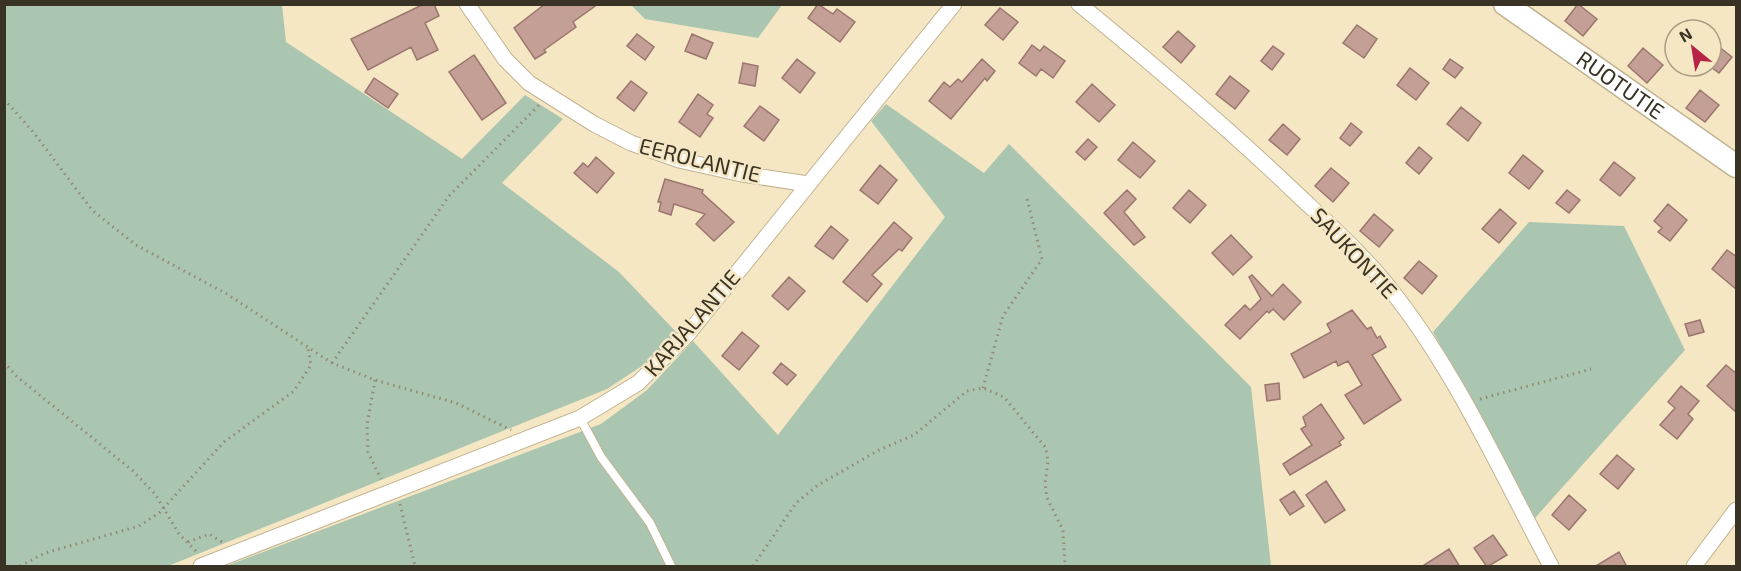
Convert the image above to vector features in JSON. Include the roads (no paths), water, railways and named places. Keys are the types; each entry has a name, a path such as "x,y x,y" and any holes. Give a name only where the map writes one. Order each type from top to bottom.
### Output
{"street":[{"name":"EEROLANTIE","path":"467,4 505,59 529,83 631,143 679,160 742,174 808,184"},
{"name":"KARJALANTIE","path":"205,565 391,490 580,418 638,383 673,352 954,4"},
{"name":"SAUKONTIE","path":"1079,4 1181,87 1349,243 1399,299 1465,407 1551,567"},
{"name":"RUOTUTIE","path":"1505,4 1737,166"},
{"path":"1694,567 1737,510"}],"lane":[{"path":"580,418 601,457 650,523 671,567"}]}
